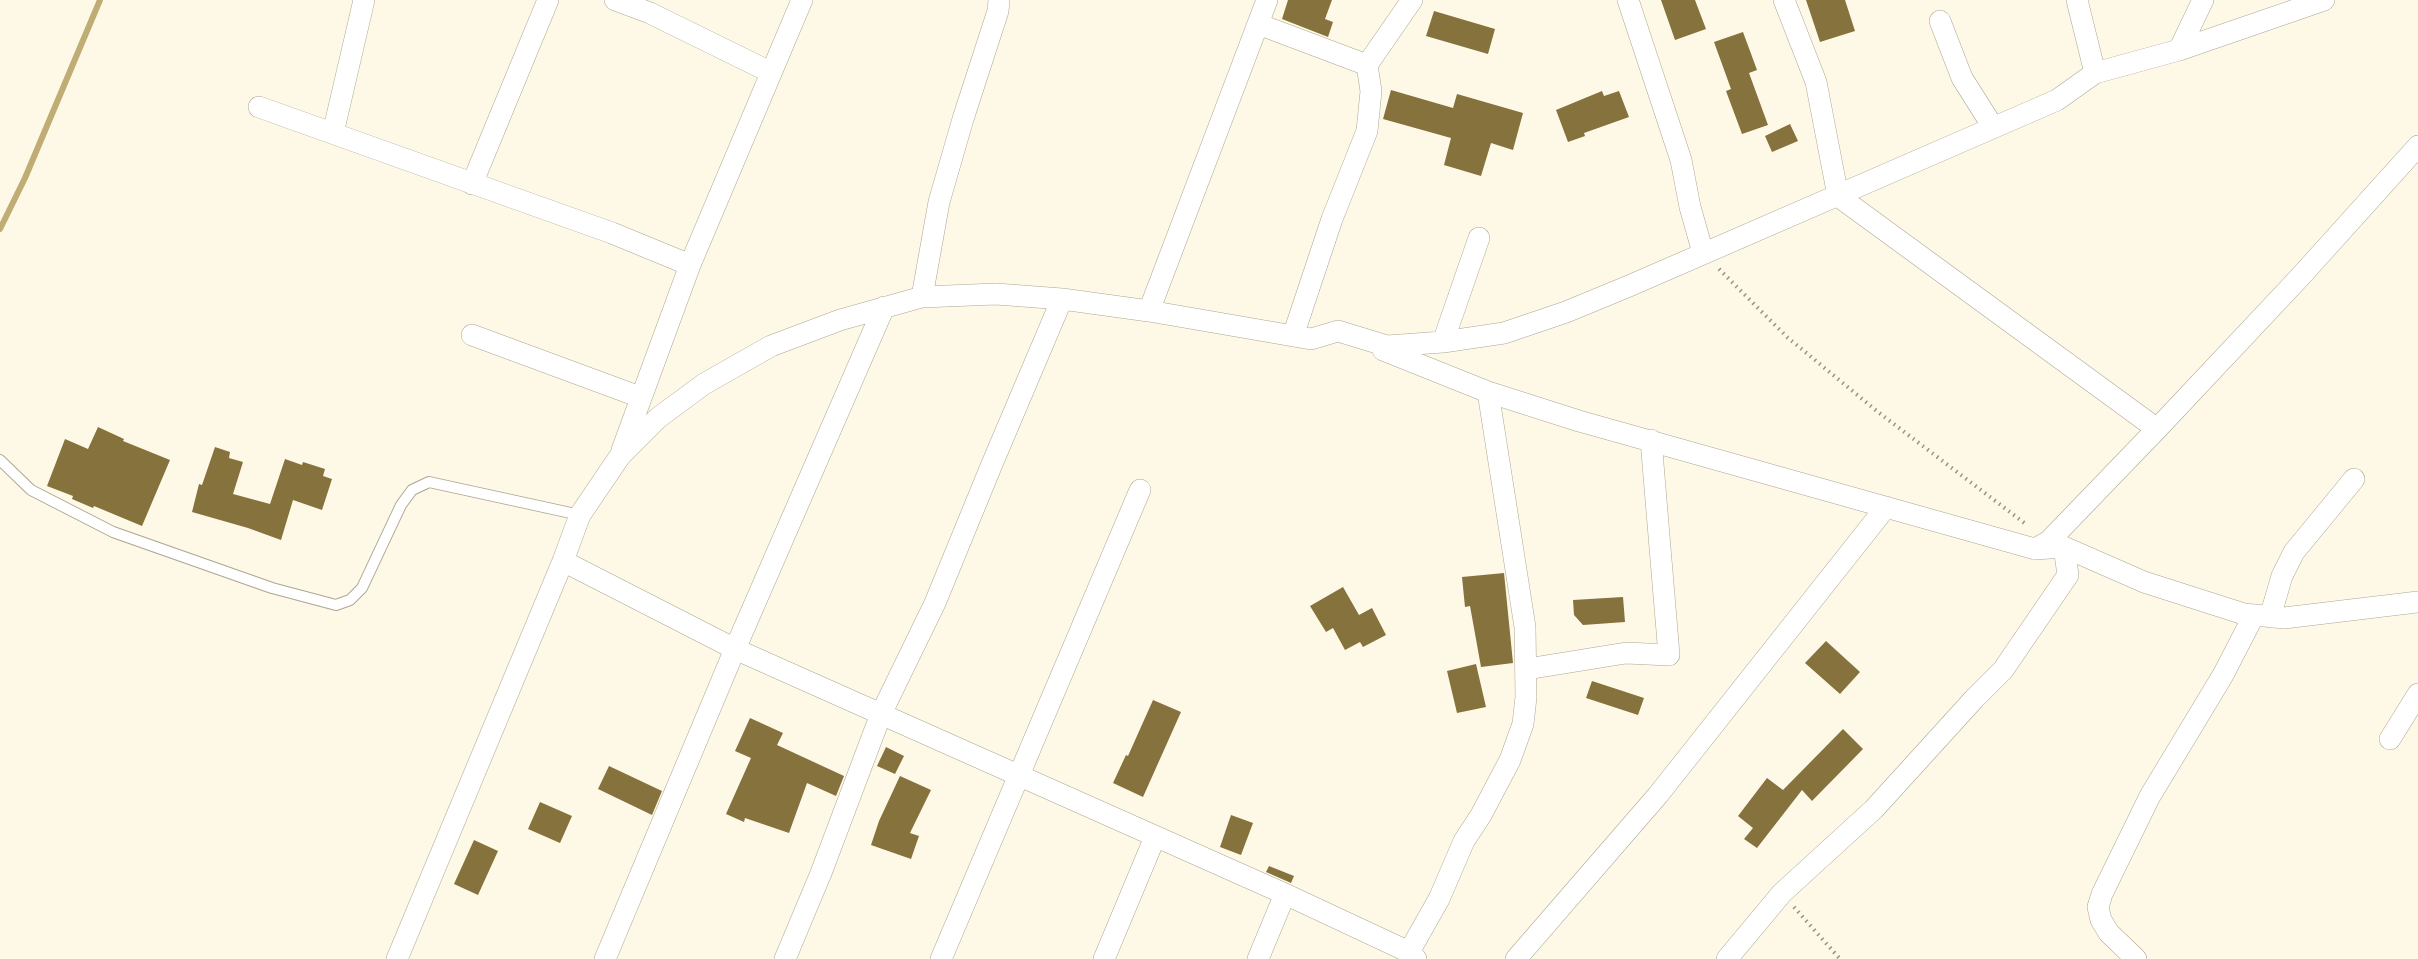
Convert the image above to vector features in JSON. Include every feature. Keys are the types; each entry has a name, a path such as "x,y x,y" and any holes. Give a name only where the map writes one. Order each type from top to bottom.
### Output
{"street":[{"path":"333,133 364,0"},
{"path":"472,184 549,0"},
{"path":"615,0 653,7 770,72"},
{"path":"620,456 690,265 802,0"},
{"path":"922,297 939,201 998,11 999,0"},
{"path":"1149,311 1267,0"},
{"path":"1293,336 1332,219 1367,131 1371,91 1366,65 1412,0"},
{"path":"1628,0 1681,160 1689,207 1703,253"},
{"path":"1784,0 1816,82 1839,196 2157,429"},
{"path":"2077,0 2095,73"},
{"path":"2179,50 2203,0"},
{"path":"398,959 580,515 620,456 658,418 713,379 771,346 840,320 922,297 996,294 1062,299 1149,311 1311,339 1338,331 1387,346 1443,342 1504,333 1566,312 1839,196 2057,100 2095,73 2179,50 2324,0"},
{"path":"1940,21 1962,78 1993,127"},
{"path":"1258,24 1366,65"},
{"path":"259,107 612,233 690,265"},
{"path":"2049,546 2300,277 2418,146"},
{"path":"1443,342 1479,238"},
{"path":"785,959 821,873 881,714 935,603 1062,299"},
{"path":"605,959 735,649 884,307"},
{"path":"1338,331 1488,392 1579,421 1886,507 2049,546 2144,582 2262,616 2284,618 2418,602"},
{"path":"471,335 640,397"},
{"path":"563,561 735,649 1285,894 1413,955 1464,841 1481,815 1510,760 1522,724 1527,669 1524,627 1488,392"},
{"path":"1527,669 1626,653 1670,655 1651,440"},
{"path":"2136,959 2109,933 2101,920 2098,907 2102,894 2151,796 2223,675 2262,616 2295,552 2354,479"},
{"path":"941,959 1140,490"},
{"path":"1516,959 1658,795 1886,507"},
{"path":"1727,959 1782,893 1874,809 2003,670 2068,575 2049,546"},
{"path":"2390,739 2418,694"},
{"path":"1104,959 1155,837"},
{"path":"1258,959 1285,894"}],"lane":[{"path":"0,460 32,490 113,532 272,588 336,605 350,600 362,588 401,505 412,490 429,482 580,515"}],"path":[{"path":"1703,253 1787,337 1878,412 2049,546"},
{"path":"1782,893 1840,959"}],"building":[{"path":"1288,0 1332,0 1325,19 1333,22 1328,37 1282,19"},
{"path":"1661,0 1695,0 1706,29 1675,40"},
{"path":"1806,0 1845,0 1855,31 1820,42"},
{"path":"1434,11 1495,29 1488,54 1426,36"},
{"path":"1743,32 1757,70 1749,73 1768,125 1742,134 1726,91 1731,89 1714,42"},
{"path":"1391,90 1453,108 1457,94 1523,113 1513,150 1491,143 1481,176 1444,165 1451,138 1383,119"},
{"path":"1602,91 1604,96 1619,91 1629,117 1584,133 1585,136 1568,142 1556,110"},
{"path":"1790,124 1798,141 1772,152 1765,136"},
{"path":"98,427 124,439 123,441 170,460 142,526 94,506 93,508 72,499 73,496 47,486 65,439 88,449"},
{"path":"215,447 230,452 229,458 243,462 233,494 270,504 285,459 325,469 323,476 332,479 322,510 293,500 281,540 192,512 199,484 202,485"},
{"path":"1504,573 1513,663 1481,667 1470,606 1465,607 1462,577"},
{"path":"1343,587 1359,615 1372,608 1386,635 1363,647 1360,642 1345,650 1333,628 1326,632 1310,606"},
{"path":"1623,597 1625,622 1583,625 1574,615 1573,600"},
{"path":"1826,641 1860,672 1840,694 1805,663"},
{"path":"1476,664 1486,707 1457,713 1447,671"},
{"path":"1592,681 1644,698 1638,715 1586,698"},
{"path":"1153,700 1181,712 1143,797 1113,783"},
{"path":"750,718 783,733 777,745 844,776 836,796 807,783 789,833 745,818 744,822 726,814 751,758 735,751"},
{"path":"1843,729 1863,749 1812,801 1802,790 1757,848 1744,839 1753,828 1738,816 1767,778 1783,790"},
{"path":"886,747 904,756 895,774 877,766"},
{"path":"609,766 662,791 652,815 598,789"},
{"path":"900,776 931,790 910,833 919,836 911,859 871,845 879,821"},
{"path":"540,802 572,816 560,843 528,829"},
{"path":"1231,815 1253,823 1241,855 1220,847"},
{"path":"474,840 498,851 478,895 454,884"},
{"path":"1269,866 1294,876 1291,883 1266,872"}],"waterway":[{"path":"0,229 25,178 100,0"}]}
